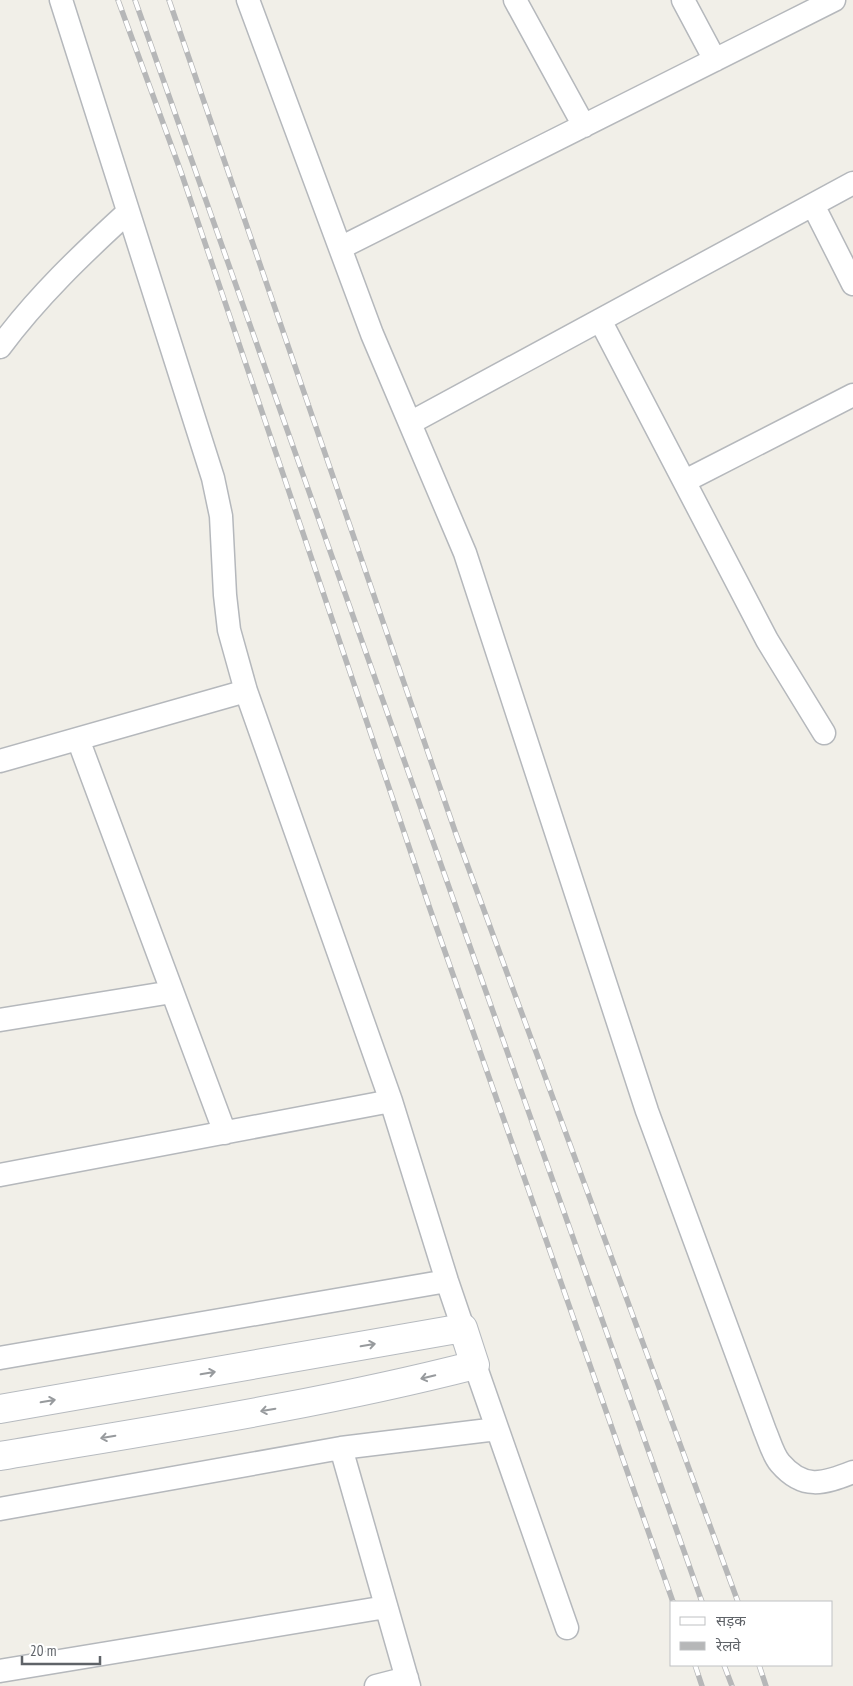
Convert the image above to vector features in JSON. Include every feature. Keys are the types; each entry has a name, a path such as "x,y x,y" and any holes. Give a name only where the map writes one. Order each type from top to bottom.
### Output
{"street":[{"path":"61,0 213,478 221,516 229,630 246,691 391,1101 446,1281 567,1628"},
{"path":"248,0 372,334 465,553 647,1111 769,1438 779,1462 800,1480 821,1483 853,1472"},
{"path":"516,0 584,126"},
{"path":"683,0 715,60"},
{"path":"340,248 834,0"},
{"path":"410,422 603,327 818,214 853,183"},
{"path":"0,347 16,326 79,257 128,212"},
{"path":"818,214 853,284"},
{"path":"603,327 767,640 824,733"},
{"path":"685,481 853,395"},
{"path":"0,761 246,691"},
{"path":"78,739 225,1132"},
{"path":"0,1020 172,992"},
{"path":"0,1175 391,1101"},
{"path":"0,1358 446,1281"},
{"path":"0,1410 463,1328"},
{"path":"0,1456 286,1407 415,1381 475,1365"},
{"path":"0,1509 341,1448 497,1430"},
{"path":"341,1448 408,1682 376,1686"},
{"path":"0,1671 386,1607"}],"railway":[{"path":"118,0 181,172 430,909 673,1601"},
{"path":"135,0 702,1601"},
{"path":"169,0 456,834 738,1601"},
{"path":"695,1666 702,1686"},
{"path":"724,1666 732,1686"},
{"path":"759,1666 766,1686"}]}
